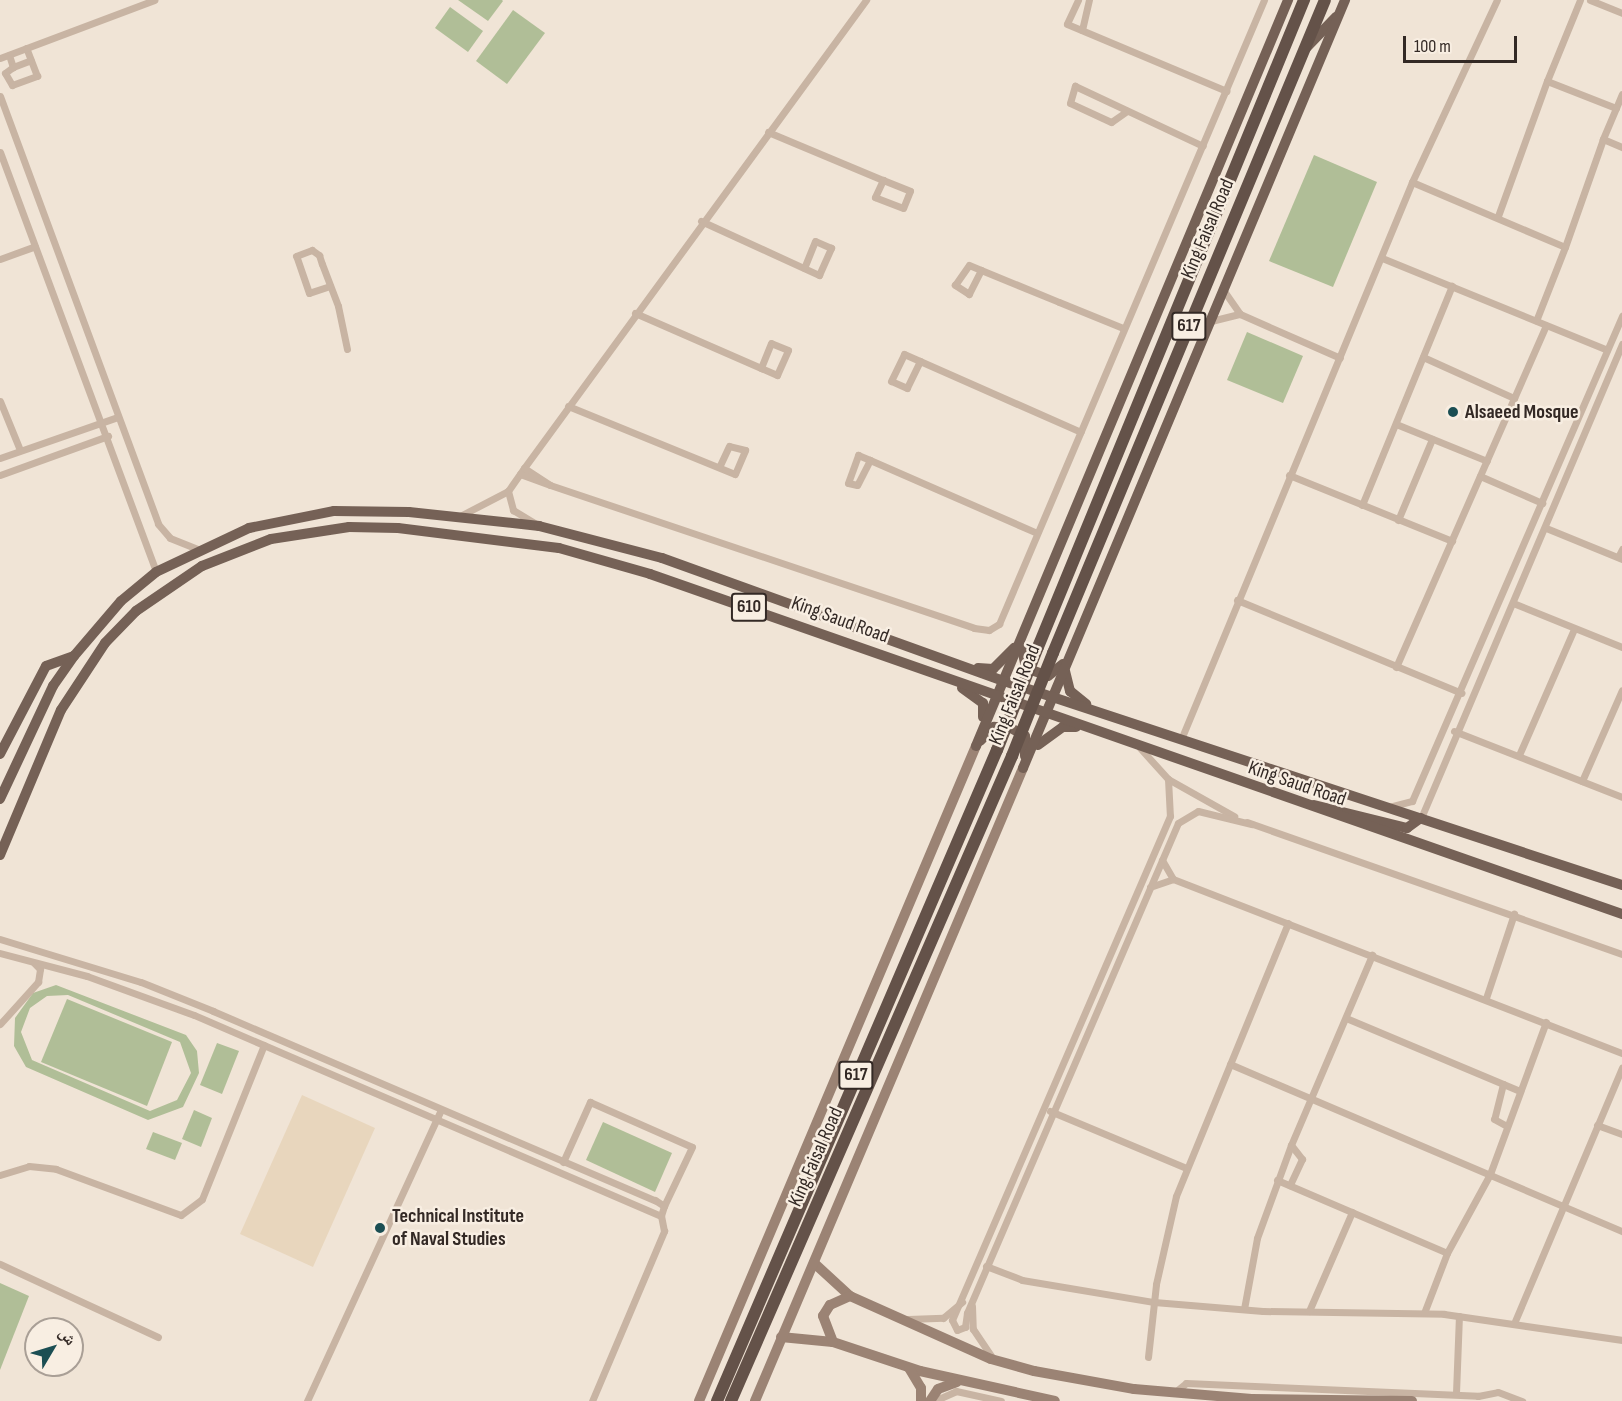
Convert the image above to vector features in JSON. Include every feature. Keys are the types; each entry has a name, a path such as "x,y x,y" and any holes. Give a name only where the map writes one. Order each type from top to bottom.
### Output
{"highway":[{"name":"King Faisal Road","path":"717,1401 997,750 1304,0"},
{"name":"King Faisal Road","path":"731,1401 1012,756 1325,0"}],"main road":[{"path":"699,1401 1026,631 1224,160 1288,0"},
{"path":"1296,19 1297,0"},
{"path":"755,1401 1023,768 1055,698 1069,655 1345,0"},
{"path":"1305,49 1340,12"},
{"path":"1224,160 1283,49"},
{"name":"King Saud Road","path":"0,799 53,686 74,656 121,601 156,572 197,549 249,528 310,513 360,510 460,516 539,526 662,558 1004,681 1182,737 1622,885"},
{"name":"King Saud Road","path":"0,855 61,710 122,625 202,566 271,539 307,532 398,528 559,548 650,574 997,695 1140,748 1622,914"},
{"path":"1026,631 1020,658 1026,668 1048,676 1058,672 1069,655"},
{"path":"949,661 993,669 1026,631"},
{"path":"0,754 46,666 74,656"},
{"path":"1064,671 1070,691 1096,711"},
{"path":"941,676 986,708 976,746"},
{"path":"976,746 994,727 1016,730 1027,743 1023,768"},
{"path":"1023,768 1047,735 1063,727 1088,728"},
{"path":"1276,795 1341,807 1398,826 1413,826 1421,818"},
{"path":"814,1263 850,1296 994,1360 1175,1392 1412,1401"},
{"path":"833,1342 823,1316 830,1305 850,1296"},
{"path":"781,1337 833,1342 909,1368 1055,1401"},
{"path":"909,1368 921,1388 921,1401"},
{"path":"932,1401 938,1389 959,1381"}],"street":[{"path":"0,58 154,0"},
{"path":"460,516 508,492 701,221 866,0"},
{"path":"1078,0 1067,24 1226,91"},
{"path":"1082,30 1089,0"},
{"path":"522,471 550,485 989,630 999,624 1264,0"},
{"path":"1182,737 1412,182 1497,0"},
{"path":"1498,216 1547,81 1580,0"},
{"path":"1590,0 1622,13"},
{"path":"26,48 37,76 12,85 5,73 30,60"},
{"path":"9,55 13,67"},
{"path":"1547,81 1616,108"},
{"path":"1127,111 1112,122 1070,103 1075,86 1203,146"},
{"path":"1536,321 1603,139 1622,94"},
{"path":"0,96 158,524 170,538 197,549"},
{"path":"768,132 910,191 903,208 875,197 883,180"},
{"path":"1603,139 1622,147"},
{"path":"0,152 108,436 156,572"},
{"path":"1412,182 1498,216 1565,247"},
{"path":"701,221 819,275 831,248 815,241 804,268"},
{"path":"0,259 35,246"},
{"path":"330,286 309,293 296,256 315,250 330,286 348,349"},
{"path":"1382,258 1607,350"},
{"path":"981,270 1123,328"},
{"path":"1362,505 1452,286"},
{"path":"1224,291 1240,314 1340,357"},
{"path":"635,313 777,375 788,350 771,343 761,368"},
{"path":"1211,321 1240,314"},
{"path":"1386,807 1412,801 1461,693 1622,316"},
{"path":"1396,667 1546,325"},
{"path":"1421,818 1456,731 1546,528 1622,345"},
{"path":"920,361 908,388 891,381 900,356 920,361 1081,432"},
{"path":"1423,357 1514,398"},
{"path":"0,401 20,450"},
{"path":"568,406 719,467"},
{"path":"0,458 101,420 118,417"},
{"path":"1396,424 1487,461"},
{"path":"0,475 108,436"},
{"path":"1398,520 1432,439"},
{"path":"870,460 1037,533"},
{"path":"1289,475 1452,541"},
{"path":"1480,476 1542,503"},
{"path":"508,492 513,510 539,526"},
{"path":"1546,528 1620,558 1622,549"},
{"path":"1237,600 1461,693"},
{"path":"1513,603 1622,647"},
{"path":"1519,755 1574,629"},
{"path":"1582,781 1622,690"},
{"path":"1445,729 1519,755 1622,797"},
{"path":"1140,748 1168,779 1251,824"},
{"path":"1168,779 1170,816 963,1302 952,1320 957,1330 965,1327 988,1267 1178,823 1192,812 1251,824 1514,914 1622,954"},
{"path":"1162,860 1173,879"},
{"path":"1150,886 1173,879 1622,1053"},
{"path":"1486,999 1514,914"},
{"path":"1148,1357 1154,1302 1166,1233 1186,1168 1288,923"},
{"path":"0,939 141,982 664,1206"},
{"path":"0,953 130,990 264,1045 661,1216"},
{"path":"1244,1309 1257,1238 1277,1180 1309,1097 1372,955"},
{"path":"0,1024 38,982 40,969 32,962"},
{"path":"1346,1018 1517,1090"},
{"path":"1424,1313 1447,1253 1490,1174 1517,1090 1546,1022"},
{"path":"0,1175 29,1166 56,1169 181,1215 202,1199 264,1045"},
{"path":"1230,1064 1622,1231"},
{"path":"1515,1321 1564,1206 1576,1167 1622,1068"},
{"path":"1503,1084 1494,1119 1505,1125"},
{"path":"563,1162 590,1102 692,1147 664,1206 661,1216 664,1231 592,1401"},
{"path":"1045,1109 1186,1168"},
{"path":"308,1401 441,1110"},
{"path":"1597,1125 1622,1134"},
{"path":"1290,1185 1302,1159 1291,1145"},
{"path":"1277,1180 1447,1253"},
{"path":"1309,1311 1352,1212"},
{"path":"0,1264 158,1337"},
{"path":"979,1264 1022,1280 1154,1302 1244,1309 1424,1313 1515,1321 1622,1340"},
{"path":"963,1302 972,1306"},
{"path":"896,1317 937,1320 963,1302"},
{"path":"972,1306 976,1337 994,1360"},
{"path":"1456,1393 1459,1316"},
{"path":"1175,1392 1186,1383 1456,1393 1481,1396"},
{"path":"932,1401 956,1391 1001,1401"},
{"path":"1470,1401 1498,1392 1522,1401"}],"green space":[{"path":"458,0 502,0 503,1 488,21"},
{"path":"450,7 483,31 468,52 435,28"},
{"path":"513,10 545,33 507,84 476,61"},
{"path":"1314,155 1377,182 1333,287 1269,261"},
{"path":"1247,332 1303,356 1283,403 1227,380"},
{"path":"56,985 186,1035 197,1051 199,1073 183,1107 148,1120 26,1067 14,1046 15,1018 33,993","holes":["68,995 180,1042 191,1073 177,1100 150,1111 32,1060 21,1032 30,1008 47,996"]},
{"path":"67,999 172,1042 147,1106 41,1062"},
{"path":"217,1043 239,1051 222,1094 200,1085"},
{"path":"194,1110 212,1118 201,1147 182,1139"},
{"path":"603,1122 672,1153 655,1192 586,1160"},
{"path":"153,1132 182,1143 175,1160 146,1149"},
{"path":"0,1283 29,1296 0,1370"}],"shaded area":[{"path":"302,1095 375,1128 313,1267 240,1234"}],"place":[{"name":"Alsaeed Mosque","path":"1453,412"},
{"name":"Technical Institute of Naval Studies","path":"380,1228"}]}
